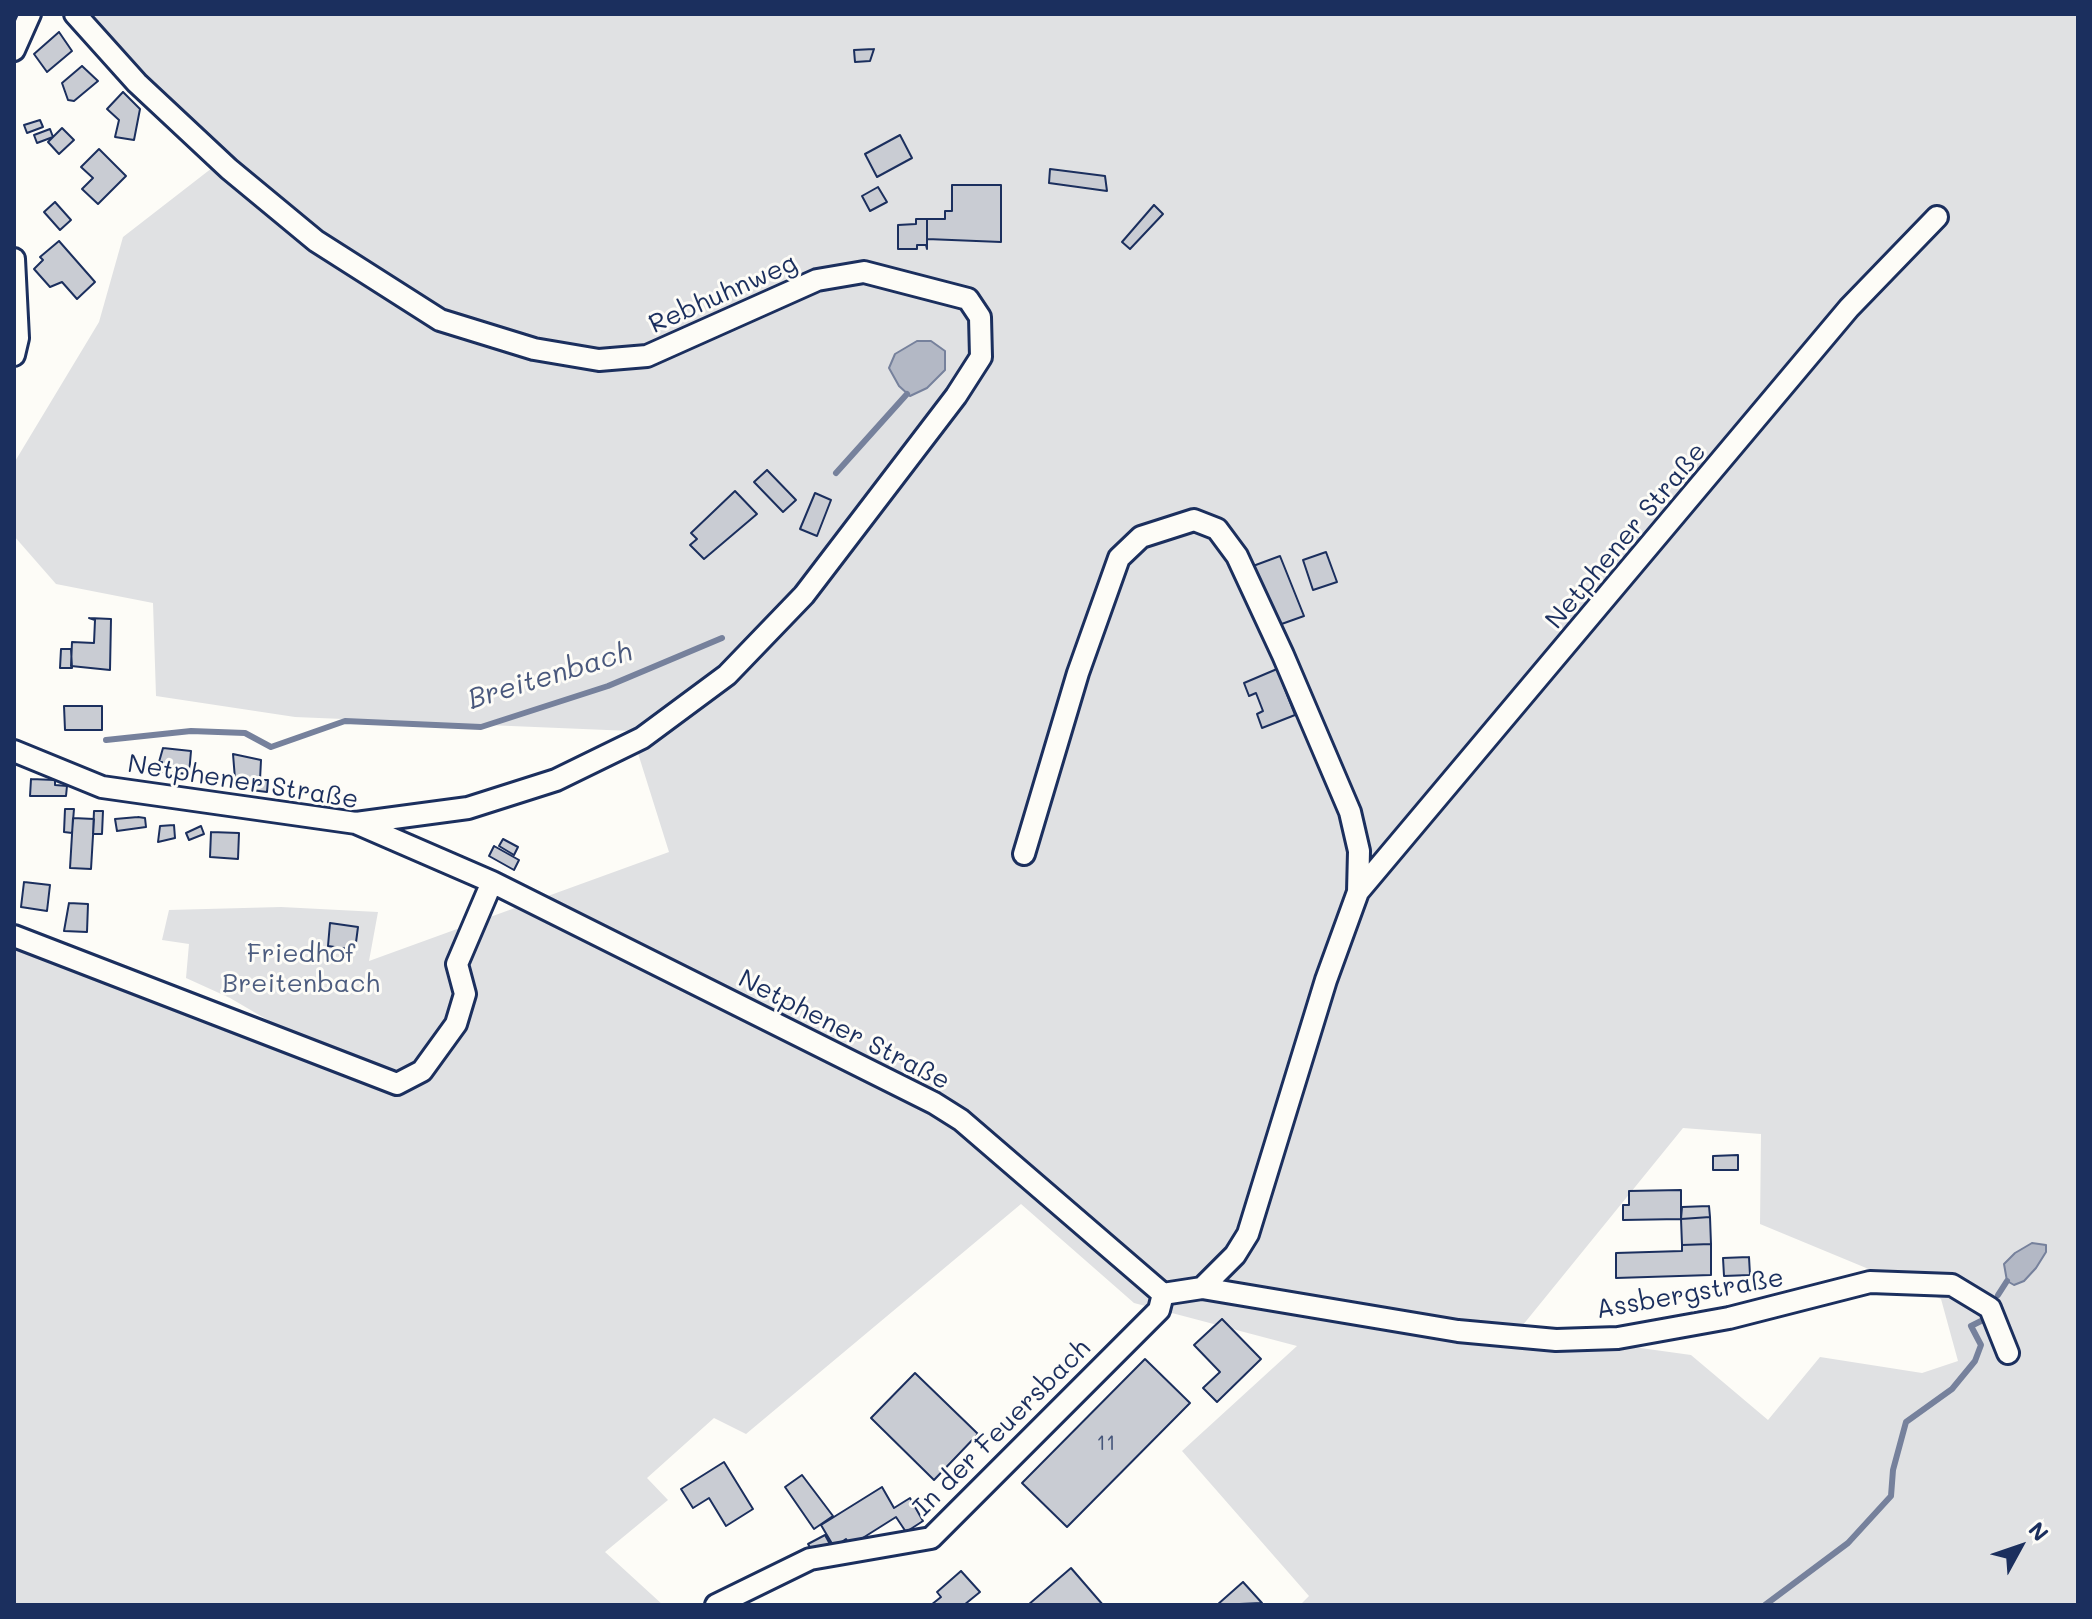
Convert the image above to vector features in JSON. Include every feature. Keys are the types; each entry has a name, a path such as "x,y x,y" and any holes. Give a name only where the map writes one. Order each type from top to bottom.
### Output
{"street":[{"path":"14,50 30,14"},
{"name":"Rebhuhnweg","path":"75,14 137,83 229,169 316,241 440,320 534,349 599,360 647,356 817,280 864,272 968,299 980,317 981,357 956,396 804,595 727,675 642,738 556,780 468,808 356,823"},
{"name":"Netphener Straße","path":"1358,892 1849,308 1937,217"},
{"path":"14,259 18,338 14,355"},
{"name":"Netphener Straße","path":"1024,854 1078,673 1119,558 1141,537 1194,520 1217,529 1237,556 1283,655 1350,812 1359,851 1358,892 1326,980 1248,1234 1235,1255 1202,1288"},
{"name":"Netphener Straße","path":"14,751 102,787 356,823 492,882 934,1103 961,1120 1163,1294"},
{"path":"14,936 397,1084 422,1071 456,1024 465,994 457,964 492,882"},
{"name":"Assbergstraße","path":"1202,1288 1458,1331 1556,1340 1618,1338 1729,1318 1870,1282 1952,1285 1990,1308 2008,1353"},
{"path":"1163,1294 1202,1288"},
{"name":"In der Feuersbach","path":"716,1605 810,1559 931,1538 1159,1310 1163,1294"}],"green space":[{"name":"Friedhof Breitenbach","path":"81,14 2078,14 2078,1605 1300,1605 1309,1596 1182,1451 1297,1346 1134,1303 1021,1204 746,1434 714,1418 647,1478 668,1500 605,1552 663,1605 14,1605 14,940 322,1066 379,1085 230,998 186,978 189,944 162,940 169,910 281,907 378,912 369,961 669,852 631,731 295,717 156,696 153,603 56,584 14,536 14,463 99,322 123,237 212,168 105,54","holes":["1683,1128 1761,1134 1760,1224 1941,1299 1958,1361 1922,1373 1820,1357 1768,1420 1691,1355 1518,1331"]}],"shaded area":[{"path":"917,341 931,341 945,351 945,370 927,388 910,396 899,386 889,368 895,354"},
{"path":"2032,1243 2046,1245 2046,1252 2024,1281 2014,1285 2007,1281 2004,1264"}],"building":[{"path":"59,32 72,51 47,72 34,54"},
{"path":"874,49 870,61 855,62 854,50"},
{"path":"82,66 98,81 74,101 68,100 62,83"},
{"path":"123,92 140,109 134,140 115,137 119,120 107,109"},
{"path":"40,120 43,127 27,133 24,125"},
{"path":"62,128 74,140 59,154 48,142"},
{"path":"50,129 53,137 37,143 34,135"},
{"path":"900,135 912,158 877,177 865,154"},
{"path":"99,149 126,176 98,204 82,189 93,178 81,167"},
{"path":"1050,169 1105,176 1107,191 1049,183"},
{"path":"952,185 1001,185 1001,242 927,239 927,219 945,219 945,211 952,211"},
{"path":"878,187 887,202 870,211 862,196"},
{"path":"55,202 71,220 60,230 44,212"},
{"path":"1154,205 1163,214 1130,249 1122,242"},
{"path":"916,219 927,219 927,249 926,245 917,245 917,249 898,249 898,225 916,224"},
{"path":"59,241 95,282 77,299 62,282 50,287 34,269 43,260 40,257"},
{"path":"767,470 796,500 783,512 754,482"},
{"path":"735,491 757,514 704,559 690,545 697,539 691,533"},
{"path":"815,493 831,500 817,536 800,529"},
{"path":"1326,552 1337,582 1313,590 1303,560"},
{"path":"1280,556 1304,616 1276,626 1253,566"},
{"path":"89,618 111,619 110,670 71,666 72,642 94,643 95,620"},
{"path":"61,649 71,649 72,668 60,668"},
{"path":"1277,669 1295,715 1262,728 1257,714 1263,711 1256,693 1249,696 1244,683"},
{"path":"64,706 102,706 102,730 65,730"},
{"path":"163,748 191,751 189,774 161,772 162,762 159,762"},
{"path":"233,754 261,760 260,780 268,780 267,792 251,790 251,781 235,779"},
{"path":"31,779 55,780 55,785 67,786 66,796 30,796"},
{"path":"65,809 74,809 72,833 64,832"},
{"path":"94,811 103,811 102,834 93,834"},
{"path":"73,818 94,819 91,869 70,868"},
{"path":"145,818 146,827 117,831 115,819"},
{"path":"174,825 175,838 158,842 160,826"},
{"path":"201,826 204,834 189,840 186,833"},
{"path":"211,832 239,833 238,859 210,857"},
{"path":"503,839 518,847 514,855 499,846"},
{"path":"494,846 519,860 514,870 489,856"},
{"path":"24,882 50,885 47,911 21,907"},
{"path":"69,903 88,904 87,932 64,931"},
{"path":"330,923 358,927 355,950 328,946"},
{"path":"1738,1155 1738,1170 1713,1170 1713,1156"},
{"path":"1681,1190 1681,1219 1623,1220 1623,1205 1629,1205 1629,1191"},
{"path":"1709,1206 1710,1217 1681,1219 1682,1207"},
{"path":"1710,1217 1711,1244 1682,1245 1681,1219"},
{"path":"1711,1244 1711,1275 1616,1278 1616,1253 1682,1251 1682,1245"},
{"path":"1749,1257 1750,1275 1724,1276 1723,1258"},
{"path":"1222,1319 1261,1359 1217,1402 1203,1388 1220,1372 1194,1345"},
{"path":"1145,1359 1190,1403 1067,1527 1022,1483"},
{"path":"915,1373 978,1434 934,1480 871,1418"},
{"path":"724,1462 753,1509 726,1526 709,1498 693,1508 681,1489"},
{"path":"802,1475 833,1516 814,1529 785,1487"},
{"path":"882,1487 894,1508 910,1498 923,1521 906,1532 896,1517 850,1546 846,1539 834,1547 821,1525"},
{"path":"825,1535 831,1546 815,1555 808,1544"},
{"path":"1071,1568 1103,1605 1028,1605"},
{"path":"961,1571 980,1592 964,1605 931,1605 941,1597 937,1592"},
{"path":"1243,1582 1262,1603 1217,1605"}],"waterway":[{"name":"Breitenbach","path":"836,473 907,394"},
{"name":"Breitenbach","path":"106,740 191,731 245,733 271,747 345,721 481,727 608,686 722,638"},
{"path":"1998,1295 2007,1281"},
{"path":"1765,1605 1848,1543 1891,1496 1893,1470 1906,1422 1952,1389 1975,1361 1981,1345 1971,1326 1981,1321"}]}
